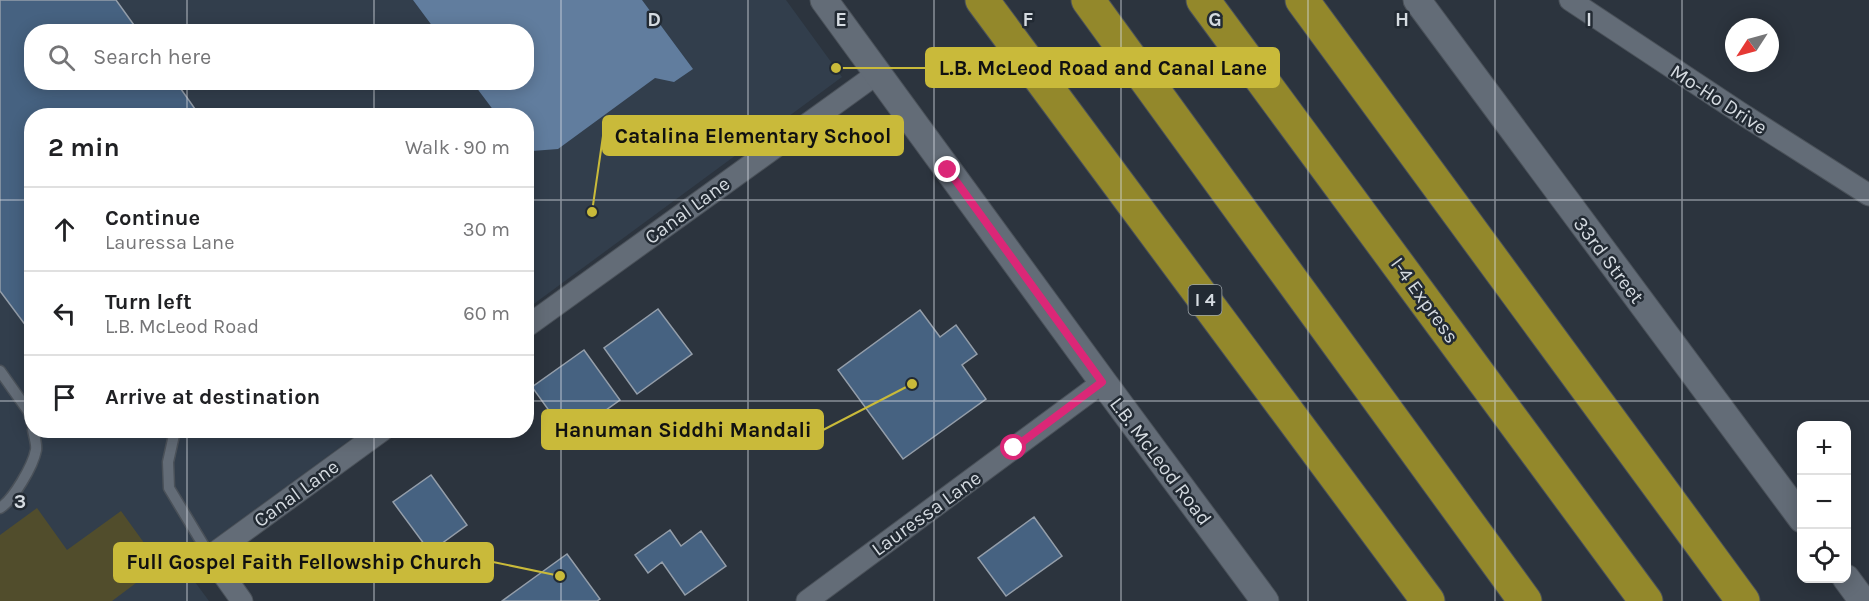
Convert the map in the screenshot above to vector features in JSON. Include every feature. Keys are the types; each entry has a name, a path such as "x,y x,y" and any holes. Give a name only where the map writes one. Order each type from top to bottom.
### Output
{"highway":[{"name":"I 4","path":"982,0 1428,601"},
{"path":"1088,0 1525,601"},
{"name":"I-4 Express","path":"1203,0 1646,601"},
{"path":"1302,0 1743,601"}],"street":[{"name":"L.B. McLeod Road","path":"824,0 1102,382 1265,601"},
{"name":"33rd Street","path":"1416,0 1797,512"},
{"name":"Mo-Ho Drive","path":"1570,0 1738,112 1869,195"},
{"name":"Canal Lane","path":"534,321 878,73"},
{"name":"Lauressa Lane","path":"807,601 1102,382"},
{"name":"Canal Lane","path":"210,556 372,438"},
{"path":"210,556 242,601"},
{"path":"1849,583 1863,601"}],"lane":[{"path":"0,371 24,405"},
{"path":"0,508 8,503 20,484 36,449 34,438"},
{"path":"173,438 168,462 169,488 210,556"}],"shaded area":[{"path":"0,0 786,0 842,77 534,304 534,108 24,108 24,438 352,438 181,563 209,601 0,601"},
{"path":"37,508 67,550 121,511 160,565 112,601 0,601 0,535"}],"water":[{"path":"413,0 642,0 693,69 674,82 655,78 558,149 534,151 534,108 492,108 478,90 534,90 534,24 431,24"}],"building":[{"path":"0,0 116,0 133,24 24,24 24,90 182,90 194,108 24,108 24,323 0,291"},
{"path":"658,309 692,354 637,394 604,348"},
{"path":"920,310 940,337 956,325 977,354 962,365 986,399 903,459 838,370"},
{"path":"584,350 620,400 568,437 534,390 534,386"},
{"path":"431,475 467,525 430,552 393,502"},
{"path":"1034,517 1062,556 1006,596 978,558"},
{"path":"670,530 681,546 701,531 726,566 685,595 662,562 648,573 635,555"},
{"path":"567,554 600,599 597,601 502,601"}],"place":[{"name":"L.B. McLeod Road and Canal Lane","path":"836,68"},
{"name":"Catalina Elementary School","path":"592,212"},
{"name":"Hanuman Siddhi Mandali","path":"912,384"},
{"name":"Full Gospel Faith Fellowship Church","path":"560,576"}],"route":[{"path":"948,170 1102,382 1014,448"}]}
